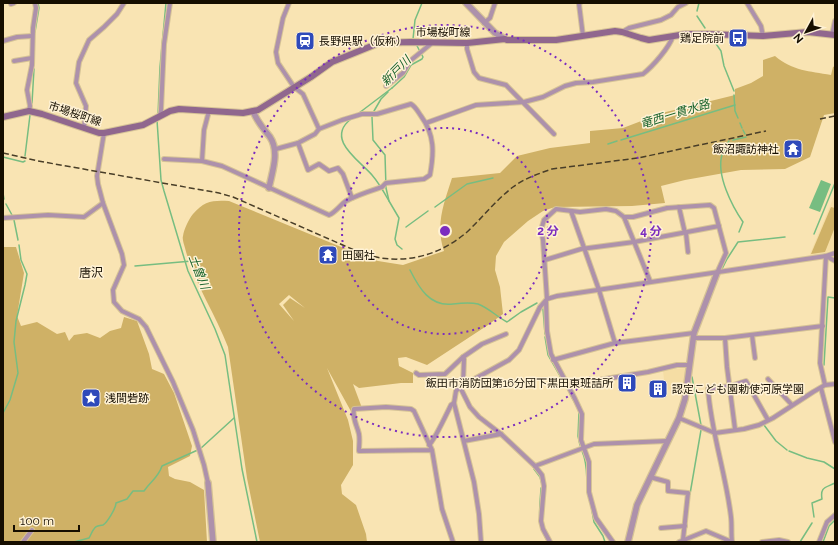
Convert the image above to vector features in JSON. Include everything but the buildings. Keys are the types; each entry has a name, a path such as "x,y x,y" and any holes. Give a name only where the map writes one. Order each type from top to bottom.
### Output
{"main road":[{"name":"市場桜町線","path":"3,117 29,111 99,133 104,133 130,129 143,125 170,111 179,109 243,113 253,111 265,105 332,62 379,43 467,43 504,39 556,40 615,31 649,40 673,36 707,34 763,36 808,32 833,35"}],"street":[{"path":"29,111 30,106 28,90 32,58 32,36 36,8 35,3"},
{"path":"84,128 86,106 83,95 76,83 79,62 89,40 117,14 124,3"},
{"path":"157,117 161,110 164,44 170,3"},
{"path":"289,3 283,18 276,52 278,63 294,87 304,94 318,128"},
{"path":"466,3 484,23 498,36 504,39"},
{"path":"484,23 490,18 495,3"},
{"path":"580,3 583,36"},
{"path":"622,32 629,28 661,20 686,3"},
{"path":"747,3 761,26 763,36"},
{"path":"833,35 835,21"},
{"path":"3,41 17,37 32,36"},
{"path":"426,123 476,105 524,102 543,97 565,86 576,83 593,82 643,74 649,70 658,59 673,36"},
{"path":"386,86 403,73 410,61 432,43"},
{"path":"467,43 466,49 473,68 479,78 506,85 554,134"},
{"path":"14,61 32,58"},
{"path":"164,159 202,161 222,166 329,215 333,214 339,206 352,198 382,187 385,184 424,179 430,175 432,137 426,123 416,108 411,104 377,114 362,114 318,128 315,134 298,143 276,149"},
{"path":"202,161 204,130 209,111"},
{"path":"253,111 259,124 271,138 276,149 276,156 269,188"},
{"path":"104,133 97,176 98,184 103,203 122,254 124,265 113,290 114,302 122,311 139,319 146,327 173,382 198,446 208,483 213,542"},
{"path":"298,143 308,170 319,164 328,171 338,168 352,198"},
{"path":"3,218 48,215 84,217 103,203"},
{"path":"624,217 633,217 666,208 710,205 714,208 726,253 717,273 694,336 685,399 679,418 637,505 628,542"},
{"path":"679,207 688,252"},
{"path":"613,542 596,518 589,492 589,462 581,440 582,414 551,354 547,331 547,300 542,230 544,220 556,209 580,212 606,209 616,211 624,217 650,281"},
{"path":"571,211 599,290 615,343"},
{"path":"545,260 584,249 634,242 719,226"},
{"path":"481,542 479,514 474,482 454,403 456,391 462,386 509,360 519,350 540,307 547,300 557,296 650,281 717,273 826,256 835,253"},
{"path":"826,256 835,261"},
{"path":"826,256 820,363 823,386 835,442"},
{"path":"553,360 615,343 694,336 725,338 823,326"},
{"path":"416,373 419,375 445,374 463,357 482,344 506,334"},
{"path":"752,335 755,358"},
{"path":"725,338 735,429"},
{"path":"463,357 462,386 470,406 479,417 535,466 542,475 543,497 541,521 543,530 550,542"},
{"path":"568,385 648,372 677,365 690,365"},
{"path":"768,379 792,405"},
{"path":"681,541 706,531 732,542 731,517 710,413 708,389 730,386 746,381 768,420"},
{"path":"679,418 715,433 735,429 744,429 759,425 823,386 835,384"},
{"path":"429,445 433,441 451,405 454,403"},
{"path":"432,450 359,451 358,433 353,415 354,409 386,408 411,409 414,411 432,450 442,509 454,542"},
{"path":"464,441 500,434"},
{"path":"535,466 594,444 667,441"},
{"path":"650,477 668,482 668,491 688,493 685,526 681,541"},
{"path":"819,542 827,522 835,515"},
{"path":"661,528 685,526"},
{"path":"23,542 32,530"},
{"path":"762,542 779,540 788,542"}],"shaded area":[{"path":"775,56 795,68 831,75 833,67 835,66 835,113 824,115 810,157 785,169 741,170 661,186 665,203 632,206 555,207 543,211 528,221 504,242 496,256 495,270 500,287 503,314 427,365 406,357 398,358 399,366 413,373 413,383 359,388 353,384 362,408 354,409 353,415 327,368 348,420 353,441 353,465 341,485 342,494 356,505 366,534 367,542 260,542 247,478 228,347 199,286 189,261 183,240 187,224 191,216 201,206 209,202 229,201 368,258 403,265 444,251 441,241 440,223 452,178 500,173 517,156 550,148 590,143 590,131 623,128 662,113 735,95 735,89 751,83 763,76 763,60","holes":["289,295 305,308 290,298 283,305 294,321 279,304"]},
{"path":"821,180 831,184 820,212 809,208"},
{"path":"835,194 835,250 811,256 810,254"},
{"path":"831,207 835,208 835,227 825,252 811,254"},
{"path":"3,247 16,247 24,273 17,316 21,326 37,322 57,334 65,332 69,341 74,335 87,333 100,338 110,331 121,328 124,317 137,321 149,354 152,369 164,374 174,393 192,446 190,456 168,467 169,476 175,479 190,482 204,490 207,542 3,542"},
{"path":"686,368 684,389 665,390 663,370"}],"waterway":[{"path":"35,32 39,8 38,3"},
{"name":"土曽川","path":"158,115 160,67 166,3"},
{"name":"新戸川","path":"413,39 415,20 422,3"},
{"path":"697,11 699,3"},
{"path":"697,16 705,28"},
{"path":"712,38 721,51 724,66 734,91"},
{"name":"新戸川","path":"392,88 404,77 411,65 422,59 423,57 416,44"},
{"path":"32,103 34,69"},
{"name":"新戸川","path":"359,113 392,88"},
{"name":"新戸川","path":"374,111 381,99 388,92"},
{"name":"竜西一貫水路","path":"734,95 735,111 738,118"},
{"name":"竜西一貫水路","path":"621,140 735,105"},
{"path":"25,156 30,115"},
{"name":"新戸川","path":"372,117 373,140 385,155 386,188 389,201 399,218 395,239 397,245 402,249"},
{"path":"351,119 344,127 341,134 343,142 353,156 375,178 389,201"},
{"name":"土曽川","path":"157,120 161,180 164,191 188,271 215,329 225,355 242,469 257,542"},
{"path":"740,123 742,128"},
{"path":"743,130 745,134"},
{"path":"733,140 746,137"},
{"name":"竜西一貫水路","path":"608,144 617,141"},
{"path":"729,141 722,155 721,172 726,190 734,208 743,222 739,232"},
{"path":"3,157 23,162 25,161"},
{"name":"竜西一貫水路","path":"435,207 467,184 493,178"},
{"path":"814,234 835,183"},
{"path":"3,193 4,199"},
{"path":"6,204 12,215"},
{"name":"竜西一貫水路","path":"406,227 428,211"},
{"name":"竜西一貫水路","path":"14,220 18,240"},
{"path":"722,269 738,242 785,237"},
{"path":"3,413 10,400 18,373 14,342 16,321 27,274 21,260 19,245"},
{"name":"竜西一貫水路","path":"135,266 192,261"},
{"name":"新戸川","path":"410,270 421,289 432,299 445,304 478,304 507,322 537,303"},
{"path":"824,365 828,297 835,298"},
{"path":"543,309 545,334"},
{"path":"545,337 548,355 568,390"},
{"path":"692,377 701,425"},
{"path":"570,394 576,405"},
{"path":"579,412 578,436 580,445"},
{"path":"74,542 89,538 96,527 105,524 113,512 116,503 127,499 133,491 144,491 156,477 162,466 200,449 234,418"},
{"path":"764,425 776,441 787,450"},
{"path":"690,494 701,430"},
{"path":"582,451 586,464 587,489 590,502"},
{"path":"789,451 807,458 824,462 835,469"},
{"path":"534,469 540,477 542,484"},
{"path":"814,517 812,503 822,499 822,492 824,488 835,483"},
{"path":"541,488 540,522 548,542"},
{"path":"591,505 594,522 605,542"},
{"path":"823,542 829,526 835,520"},
{"path":"800,542 812,523"}],"railway":[{"path":"820,119 835,116"},
{"path":"3,153 38,161 219,193 233,197 361,253 375,257 403,259 430,253 455,241 467,232 501,197 513,187 527,179 552,169 638,158 766,131"}],"place":[{"name":"鶏足院前","path":"738,38"},
{"name":"長野県駅（仮称）","path":"305,41"},
{"name":"飯沼諏訪神社","path":"793,149"},
{"name":"田園社","path":"328,255"},
{"name":"飯田市消防団第16分団下黒田東班詰所","path":"627,383"},
{"name":"認定こども園勅使河原学園","path":"658,389"},
{"name":"浅間砦跡","path":"91,398"}],"district":[{"name":"唐沢","path":"91,273"}]}
